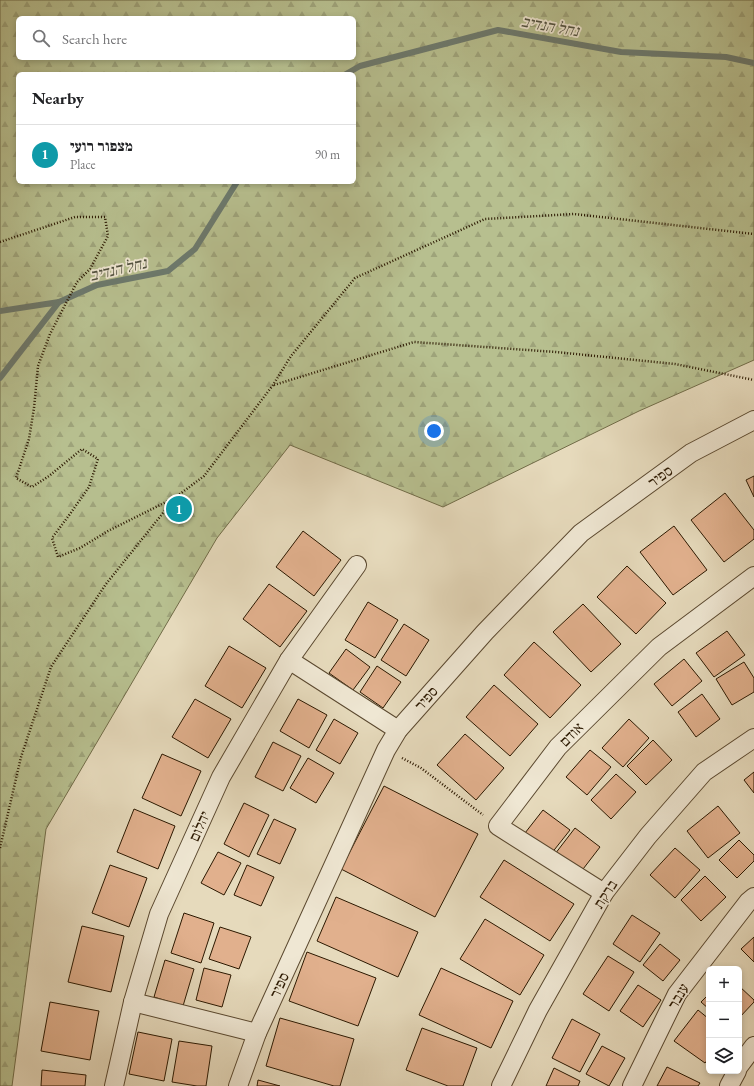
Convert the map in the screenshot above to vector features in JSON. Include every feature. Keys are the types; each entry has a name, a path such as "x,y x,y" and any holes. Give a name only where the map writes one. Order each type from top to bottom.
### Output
{"street":[{"name":"ספיר","path":"238,1086 257,1033 386,750 398,730 485,632 581,532 691,453 754,420"},
{"name":"יהלום","path":"114,1086 133,1002 159,914 221,777 289,660 357,565"},
{"name":"אודם","path":"498,826 558,746 659,647 754,576"},
{"path":"289,660 398,730"},
{"name":"ברקת","path":"501,1086 538,1010 604,892 648,836 704,772 754,738"},
{"path":"498,826 604,892"},
{"name":"ענבר","path":"632,1086 677,994 748,902 754,897"},
{"path":"133,1002 257,1033"},
{"path":"729,1086 743,1068 754,1046"}],"path":[{"path":"0,242 75,217 105,217 108,236 90,269 77,282 50,334 38,366 32,424 16,478 32,487 49,476 82,449 98,459 89,487 52,538 58,556 80,548 108,531 176,497 204,476 273,385 291,356 356,278 484,219 574,214 754,234"},
{"path":"273,385 414,342 556,352 675,364 754,380"},
{"path":"0,848 21,757 51,667 106,584 176,497"},
{"path":"421,768 498,826"}],"green space":[{"path":"0,0 754,0 754,360 639,411 443,507 290,445 217,538 46,829 12,1086 0,1086"}],"building":[{"path":"754,476 754,497 746,480"},
{"path":"725,493 754,530 754,539 724,562 691,520"},
{"path":"674,526 707,570 673,595 640,552"},
{"path":"303,531 341,560 314,596 276,567"},
{"path":"627,566 666,603 636,634 597,597"},
{"path":"269,584 307,611 280,647 243,619"},
{"path":"368,602 398,620 375,658 345,640"},
{"path":"583,604 621,644 591,672 553,632"},
{"path":"404,624 429,640 406,676 381,660"},
{"path":"727,631 745,655 714,677 696,653"},
{"path":"534,642 581,685 550,718 504,675"},
{"path":"229,646 266,668 242,708 205,686"},
{"path":"346,649 370,667 353,690 329,673"},
{"path":"684,659 702,681 672,706 654,684"},
{"path":"744,662 754,678 754,692 732,705 716,679"},
{"path":"377,666 401,682 383,708 360,692"},
{"path":"494,685 538,724 510,756 466,717"},
{"path":"702,694 720,719 696,737 678,712"},
{"path":"195,699 231,719 208,758 172,737"},
{"path":"298,699 327,715 309,748 280,731"},
{"path":"334,719 358,733 340,764 316,750"},
{"path":"629,719 649,738 623,767 602,748"},
{"path":"465,734 504,768 476,800 437,765"},
{"path":"653,740 672,760 646,785 627,766"},
{"path":"273,742 301,756 283,791 255,777"},
{"path":"590,750 611,767 587,795 566,777"},
{"path":"162,754 201,771 181,816 142,798"},
{"path":"308,758 334,773 316,803 290,788"},
{"path":"754,772 754,793 744,780"},
{"path":"616,774 636,792 611,819 591,800"},
{"path":"384,786 478,834 435,917 341,869"},
{"path":"244,803 269,815 249,857 224,844"},
{"path":"718,806 740,833 708,858 687,831"},
{"path":"134,809 175,826 158,869 117,852"},
{"path":"543,810 570,830 551,854 525,833"},
{"path":"274,819 296,829 280,864 257,854"},
{"path":"575,828 600,847 580,873 555,854"},
{"path":"739,840 754,855 754,861 737,878 719,860"},
{"path":"675,848 700,870 675,898 650,875"},
{"path":"218,852 241,863 224,895 201,883"},
{"path":"504,860 574,904 550,941 480,897"},
{"path":"110,865 147,878 129,927 92,913"},
{"path":"247,865 274,877 261,906 234,895"},
{"path":"705,876 726,897 701,921 681,900"},
{"path":"336,897 418,932 398,977 317,941"},
{"path":"184,913 214,923 201,963 171,953"},
{"path":"632,915 660,933 640,962 613,944"},
{"path":"485,919 544,955 520,995 460,959"},
{"path":"82,926 124,936 111,992 68,982"},
{"path":"220,927 251,937 239,969 209,959"},
{"path":"754,937 754,962 741,949"},
{"path":"660,944 680,960 663,981 643,965"},
{"path":"307,952 376,978 358,1026 289,1001"},
{"path":"608,956 634,972 609,1011 583,994"},
{"path":"165,960 194,969 183,1006 154,997"},
{"path":"204,968 231,975 222,1007 196,1000"},
{"path":"441,968 513,1001 491,1048 419,1015"},
{"path":"638,985 661,1000 643,1027 620,1011"},
{"path":"742,989 754,1000 754,1002 742,1015"},
{"path":"706,997 706,1006 701,1002"},
{"path":"50,1002 99,1011 90,1060 41,1051"},
{"path":"698,1010 706,1017 705,1063 674,1041"},
{"path":"280,1018 354,1039 340,1086 334,1086 266,1066"},
{"path":"572,1019 600,1034 580,1072 552,1058"},
{"path":"422,1028 477,1048 463,1086 448,1086 406,1070"},
{"path":"138,1032 172,1039 164,1081 129,1074"},
{"path":"179,1041 212,1046 206,1086 172,1082"},
{"path":"602,1046 625,1058 609,1086 586,1074"},
{"path":"667,1067 700,1083 698,1086 657,1086"},
{"path":"554,1068 580,1081 578,1086 546,1086"},
{"path":"42,1070 86,1075 85,1086 41,1086"},
{"path":"258,1080 280,1086 257,1086"}],"waterway":[{"name":"נחל הנדיב","path":"350,72 360,66 498,30 621,52 726,57 754,63"},
{"name":"נחל הנדיב","path":"0,378 59,302 97,285 168,271 195,249 236,184"},
{"path":"0,311 59,302"}],"place":[{"name":"מצפור רועי","path":"179,509"}]}
